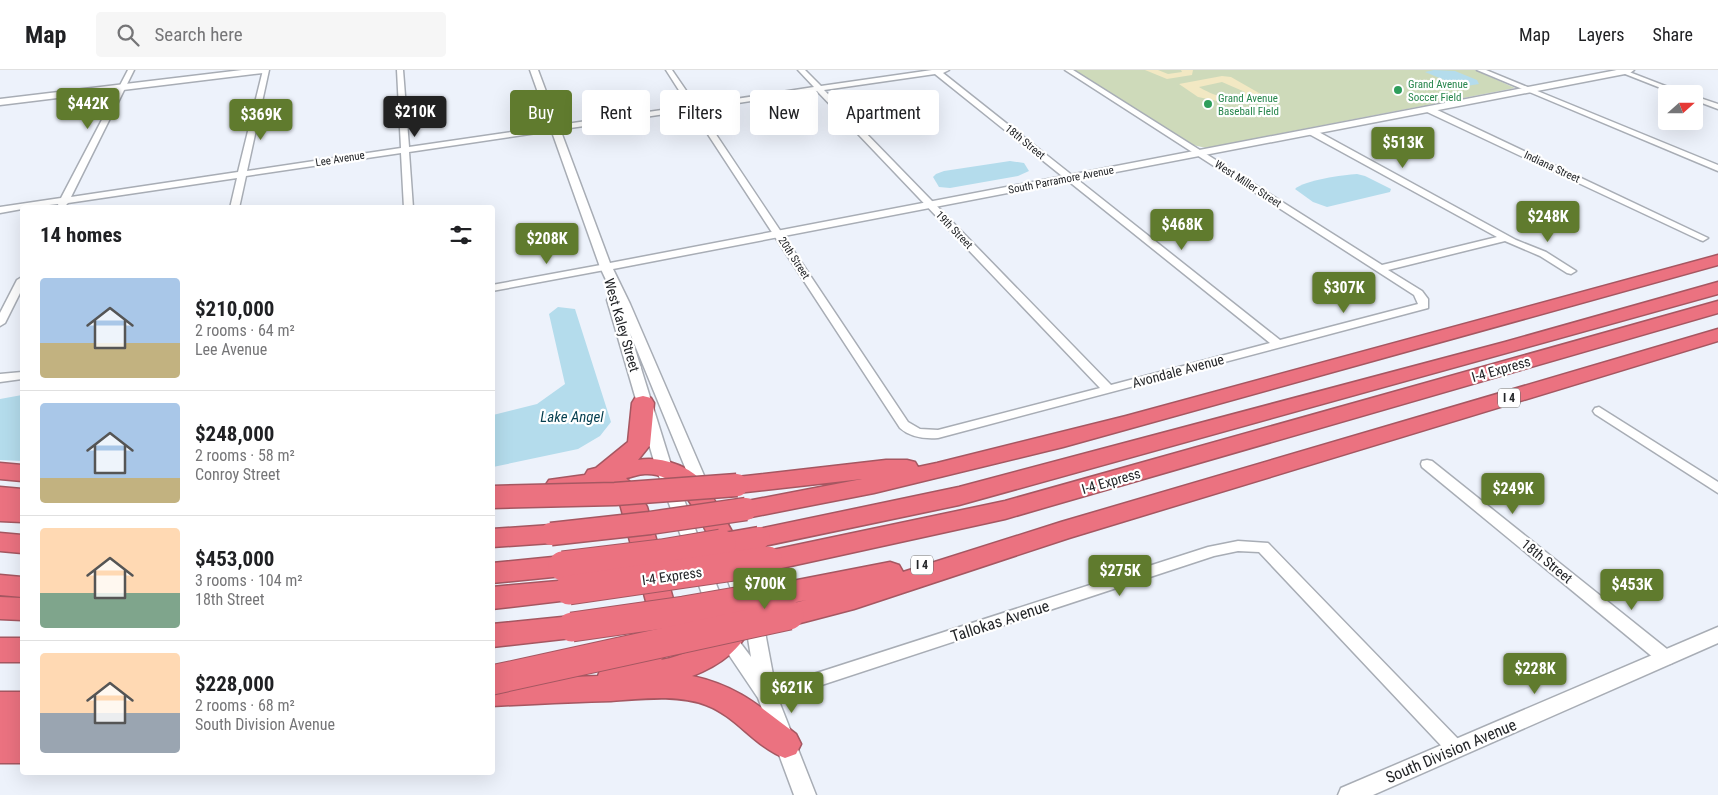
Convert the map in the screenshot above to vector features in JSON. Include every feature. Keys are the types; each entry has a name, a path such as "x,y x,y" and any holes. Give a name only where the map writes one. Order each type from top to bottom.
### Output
{"highway":[{"path":"1560,302 1718,250"},
{"path":"495,538 551,534 650,523 746,509 868,487 958,467 1186,407 1560,302 1718,260"},
{"name":"I-4 Express","path":"764,550 1718,288"},
{"name":"I-4 Express","path":"495,597 566,578 764,550 1005,510 1718,307"},
{"name":"I 4","path":"786,604 854,598 1061,531 1718,335"},
{"path":"600,475 624,459 639,445 643,403"},
{"path":"495,497 645,466 664,468 691,484 721,535"},
{"path":"495,498 566,498 641,494 737,486 886,468 958,467"},
{"path":"0,471 20,473"},
{"path":"549,487 611,482 623,487 635,507 665,620 660,642 642,660 612,674"},
{"path":"0,496 20,497"},
{"path":"0,512 20,513"},
{"path":"0,542 20,544"},
{"name":"I-4 Express","path":"495,573 566,578"},
{"path":"0,585 20,587"},
{"path":"495,680 612,674 659,674 689,665 728,640 740,623 743,597"},
{"path":"495,636 684,611 786,604"},
{"path":"495,679 786,604"},
{"path":"0,608 20,609"},
{"path":"0,650 20,650"},
{"path":"495,693 658,686 688,688 711,693 732,703 785,744"},
{"path":"0,705 20,705"},
{"path":"0,724 20,722"},
{"path":"0,750 20,749"}],"street":[{"path":"63,204 131,70"},
{"path":"0,102 265,70 235,205"},
{"path":"400,70 409,205"},
{"path":"534,70 541,90"},
{"name":"20th Street","path":"669,70 682,90"},
{"name":"19th Street","path":"801,70 1108,389"},
{"name":"Lee Avenue","path":"740,101 946,70"},
{"name":"West Miller Street","path":"1068,70 1418,293 1424,301"},
{"path":"1480,70 1718,168"},
{"path":"1623,70 1660,85"},
{"name":"South Parramore Avenue","path":"495,287 1428,110 1623,70"},
{"name":"18th Street","path":"936,71 1279,344"},
{"path":"1703,101 1718,106"},
{"name":"Indiana Street","path":"1428,110 1703,238"},
{"name":"Lee Avenue","path":"572,126 660,113"},
{"path":"1312,132 1506,238 1543,254 1572,270"},
{"name":"Lee Avenue","path":"63,204 241,174 510,135"},
{"path":"558,135 606,267"},
{"name":"20th Street","path":"712,135 904,425 916,433 927,435"},
{"name":"Lee Avenue","path":"0,210 20,208"},
{"path":"1379,269 1506,238"},
{"name":"West Kaley Street","path":"606,267 615,308 629,348 643,403 664,468 728,640 767,696"},
{"name":"West Kaley Street","path":"606,267 624,304 721,535 756,632 767,696 805,795"},
{"path":"0,323 20,284"},
{"name":"Avondale Avenue","path":"927,435 970,426 1411,310 1424,306 1424,301"},
{"path":"0,378 20,376"},
{"path":"1599,411 1718,488"},
{"name":"18th Street","path":"1427,464 1666,658"},
{"name":"Tallokas Avenue","path":"767,696 1213,551 1238,546 1263,547 1456,749"},
{"name":"South Division Avenue","path":"1349,795 1718,635"}],"green space":[{"path":"1072,70 1475,70 1515,88 1206,148 1193,145"}],"sand":[{"path":"1145,70 1158,70 1168,74 1182,72 1181,70 1193,70 1192,75 1167,79"},
{"path":"1222,76 1231,77 1266,97 1243,103 1222,102 1198,97 1179,84","holes":["1222,82 1245,92 1244,94 1221,96 1199,87"]}],"water":[{"path":"1434,70 1455,71 1477,80 1479,84 1461,87 1425,72"},
{"path":"1010,161 1024,163 1029,171 1018,176 950,188 939,187 933,177 944,171"},
{"path":"1357,174 1391,189 1390,192 1327,207 1313,202 1295,189 1315,181"},
{"name":"Lake Angel","path":"558,307 575,309 611,422 600,436 578,449 495,467 495,414 537,404 565,384 549,314"},
{"path":"20,395 20,461 0,460 0,399"}],"place":[{"name":"Grand Avenue Soccer Field","path":"1398,90"},
{"name":"Grand Avenue Baseball FIeld","path":"1208,104"}]}
